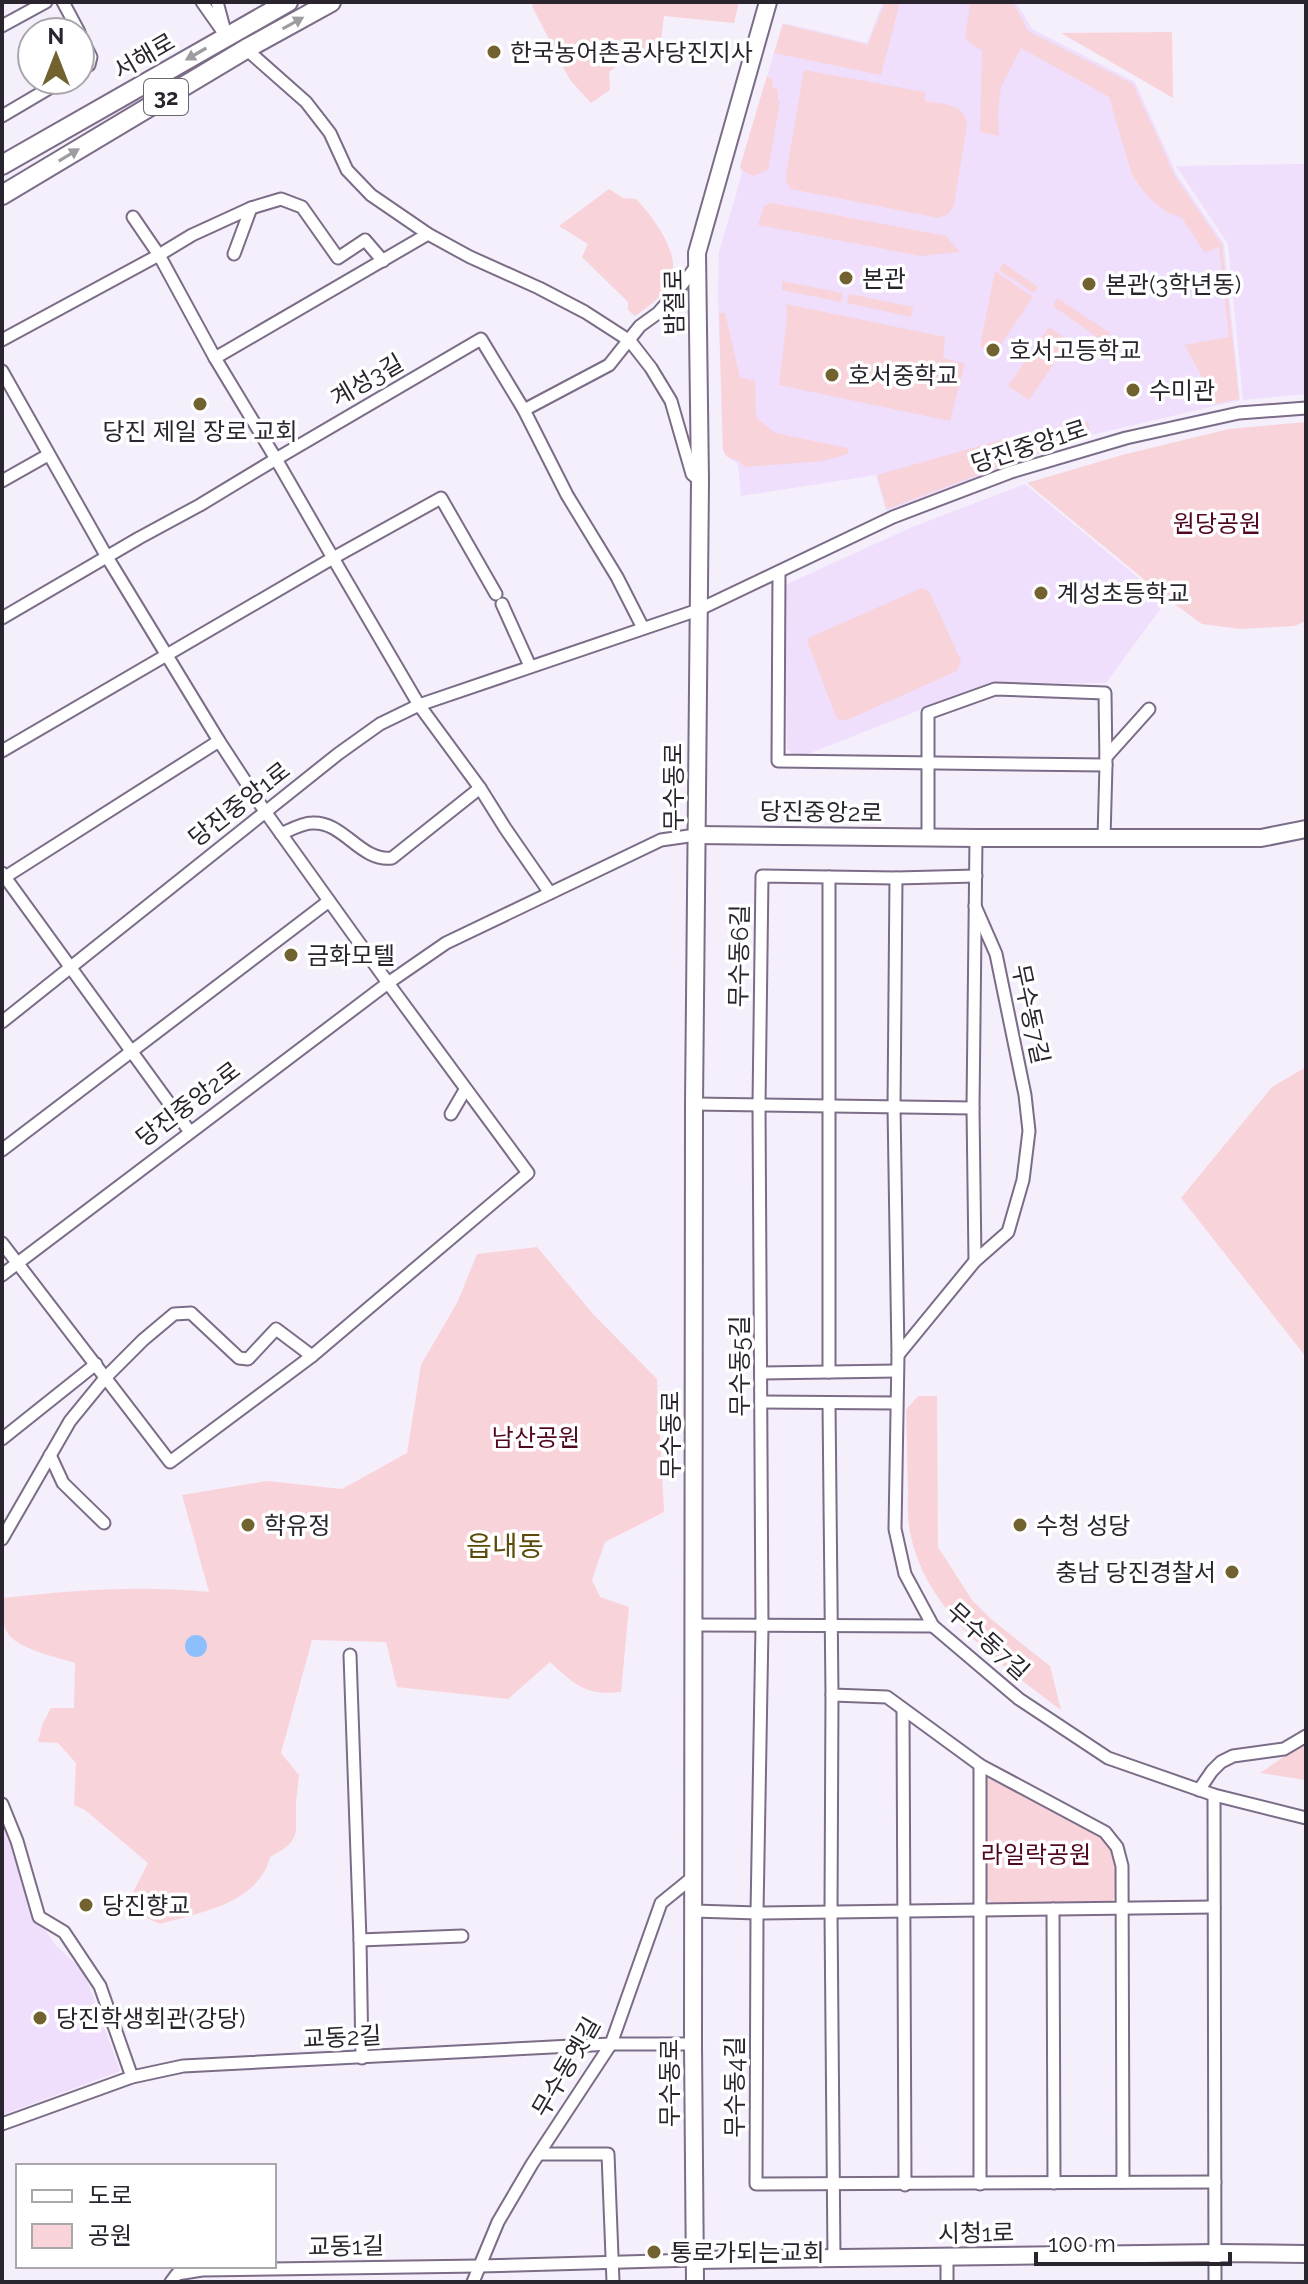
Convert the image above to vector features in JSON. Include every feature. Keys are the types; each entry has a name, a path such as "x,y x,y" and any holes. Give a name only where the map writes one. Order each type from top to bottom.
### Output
{"main road":[{"name":"서해로","path":"2,165 288,2"},
{"name":"서해로","path":"2,195 246,49 331,2"}],"street":[{"path":"2,26 46,2"},
{"path":"202,2 226,36"},
{"path":"217,2 226,36"},
{"name":"밤절로","path":"698,610 697,253 768,2"},
{"path":"246,49 306,102 330,133 347,170 371,195 428,234 585,312 630,341 671,401 692,474 700,481"},
{"path":"2,116 36,96"},
{"path":"2,340 192,235 251,208 281,199 302,207 338,258 365,240 383,261"},
{"path":"234,254 251,208"},
{"path":"133,217 159,255 215,358 419,705 480,788 550,893"},
{"path":"215,358 428,234"},
{"path":"643,628 617,577 567,495 524,410 609,365 640,326 658,313 675,294 697,265"},
{"name":"계성3길","path":"2,618 481,339 524,410"},
{"path":"2,371 107,557 264,810 528,1173 312,1356 170,1462 2,1243"},
{"name":"당진중앙1로","path":"2,1022 264,810 380,724 419,705 698,610 893,517 1011,472 1126,438 1239,413 1306,408"},
{"path":"2,481 48,455"},
{"path":"2,751 441,498 499,599 530,666"},
{"path":"779,572 778,761 1106,761 1149,709"},
{"name":"무수동로","path":"695,2282 694,1104 698,610"},
{"path":"928,837 928,713 995,689 1105,693 1104,838"},
{"path":"190,1132 3,876 219,741"},
{"path":"281,834 309,823 328,824 371,855 381,860 392,858 480,788"},
{"name":"당진중앙2로","path":"2,1275 388,983 446,943 661,840 696,835 1261,838 1306,829"},
{"name":"무수동7길","path":"975,1261 976,838"},
{"name":"무수동6길","path":"759,1105 762,876 976,876"},
{"path":"829,877 829,1372"},
{"path":"894,1107 896,878"},
{"path":"2,1150 329,901"},
{"name":"무수동7길","path":"898,1355 975,1261 1008,1232 1023,1180 1029,1131 1025,1095 996,954 975,906"},
{"path":"451,1114 465,1090"},
{"path":"694,1104 973,1108"},
{"name":"무수동5길","path":"759,1105 762,1627"},
{"name":"무수동7길","path":"894,1107 898,1355 895,1529 905,1574 933,1626 1019,1699 1108,1758 1214,1795 1306,1818"},
{"path":"2,1539 70,1421 106,1377 174,1314 191,1313 239,1358 248,1359 276,1329 312,1356"},
{"path":"2,1439 96,1364"},
{"path":"761,1373 897,1371"},
{"path":"761,1402 896,1403"},
{"path":"829,1403 834,2258"},
{"path":"50,1455 63,1483 104,1523"},
{"path":"695,1625 933,1626"},
{"name":"무수동4길","path":"762,1627 756,2184 1215,2182"},
{"path":"350,1655 362,2058"},
{"path":"832,1695 887,1697 980,1765 1105,1832 1117,1847 1122,1908 1123,2182"},
{"path":"903,1710 905,2185"},
{"path":"1199,1790 1221,1762 1233,1756 1284,1749 1306,1736"},
{"path":"980,1765 980,2184"},
{"path":"1214,1795 1215,2282"},
{"path":"2,1804 17,1841 39,1917 64,1932 100,1986 132,2077"},
{"name":"무수동옛길","path":"473,2282 498,2222 611,2044 661,1903 693,1877"},
{"path":"694,1911 757,1913 1214,1907"},
{"path":"1053,1909 1054,2183"},
{"path":"360,1940 462,1936"},
{"name":"교동2길","path":"2,2124 132,2077 183,2066 611,2044 693,2044"},
{"path":"539,2154 608,2154 613,2282"},
{"name":"시청1로","path":"695,2260 1306,2254"},
{"path":"947,2258 947,2282"},
{"path":"479,2266 695,2260"},
{"name":"교동1길","path":"171,2282 177,2274 202,2270 479,2266"}],"shaded area":[{"path":"883,2 1016,2 1032,29 1135,82 1177,175 1224,244 1240,400 1091,435 886,511 876,475 741,496 738,464 723,450 718,293 719,252 739,184 740,167 783,23 867,43"},
{"path":"1306,164 1306,394 1243,400 1228,244 1176,166"},
{"path":"1025,484 1166,601 1106,683 989,683 797,758 787,749 785,585 910,528"},
{"path":"2,1816 36,1917 56,1946 86,1978 120,2071 2,2115"}],"green space":[{"path":"535,2 739,2 734,23 664,16 659,56 635,52 609,72 610,90 591,103 570,80 532,6"},
{"path":"885,2 900,2 881,75 774,53 783,24 868,45"},
{"path":"933,2 1013,2 1028,31 1133,84 1175,176 1222,245 1239,399 1210,405 1203,379 1185,345 1229,337 1219,247 1205,253 1182,218 1165,211 1147,196 1132,175 1109,97 1021,48 1001,87 999,136 980,132 982,50 965,38 970,5"},
{"path":"1172,32 1173,98 1061,33"},
{"path":"804,70 925,92 925,101 952,106 962,112 967,125 954,205 948,214 939,218 791,189 786,175"},
{"path":"767,76 778,90 780,102 768,170 753,176 740,167"},
{"path":"609,189 623,198 636,199 664,236 672,258 671,279 665,290 635,316 628,310 628,302 582,257 588,244 559,226"},
{"path":"772,203 946,236 960,252 921,256 758,225 764,206"},
{"path":"1003,263 1038,287 1034,293 999,270"},
{"path":"995,271 1033,297 994,355 980,346"},
{"path":"782,281 843,293 841,302 782,290"},
{"path":"849,294 913,307 911,317 847,303"},
{"path":"1057,298 1110,333 1104,342 1053,306"},
{"path":"786,304 945,337 943,358 965,364 950,421 779,385"},
{"path":"719,313 725,313 740,377 755,381 756,417 775,433 848,448 848,454 823,461 746,467 727,456 723,450"},
{"path":"1049,327 1069,341 1029,400 1008,386"},
{"path":"1088,422 1090,433 887,509 877,475 1004,439"},
{"name":"원당공원","path":"1306,422 1306,621 1294,626 1240,629 1202,624 1027,483 1122,455 1229,429"},
{"path":"922,588 929,591 961,661 957,671 847,720 837,719 807,641"},
{"path":"1306,1067 1306,1357 1181,1198 1272,1087"},
{"name":"남산공원","path":"537,1247 593,1314 657,1379 664,1512 605,1542 592,1580 600,1597 629,1607 621,1692 599,1692 582,1687 550,1662 508,1699 397,1687 386,1642 312,1640 281,1753 299,1775 296,1829 288,1846 270,1857 253,1886 226,1904 160,1924 125,1908 148,1863 85,1810 74,1805 76,1763 58,1743 38,1742 51,1708 74,1708 75,1663 36,1651 10,1636 3,1622 2,1598 106,1589 209,1592 182,1495 267,1481 342,1489 407,1453 421,1365 458,1301 477,1254"},
{"path":"918,1396 937,1396 938,1547 972,1600 1050,1666 1061,1710 966,1632 929,1583 916,1556 908,1517 906,1410"},
{"path":"1306,1742 1306,1780 1260,1773"},
{"name":"라일락공원","path":"985,1774 1104,1833 1118,1858 1118,1893 1111,1902 992,1903 986,1898"}],"water":[{"path":"196,1635 204,1638 207,1646 204,1654 196,1657 188,1654 185,1646 188,1638"}],"place":[{"name":"한국농어촌공사당진지사","path":"494,52"},
{"name":"본관","path":"846,278"},
{"name":"본관(3학년동)","path":"1089,284"},
{"name":"호서고등학교","path":"993,350"},
{"name":"호서중학교","path":"832,375"},
{"name":"수미관","path":"1133,390"},
{"name":"당진 제일 장로 교회","path":"200,404"},
{"name":"계성초등학교","path":"1041,593"},
{"name":"금화모텔","path":"291,955"},
{"name":"학유정","path":"248,1525"},
{"name":"수청 성당","path":"1020,1525"},
{"name":"충남 당진경찰서","path":"1232,1572"},
{"name":"당진향교","path":"86,1905"},
{"name":"당진학생회관(강당)","path":"40,2018"},
{"name":"통로가되는교회","path":"654,2252"}],"district":[{"name":"읍내동","path":"505,1546"}]}
